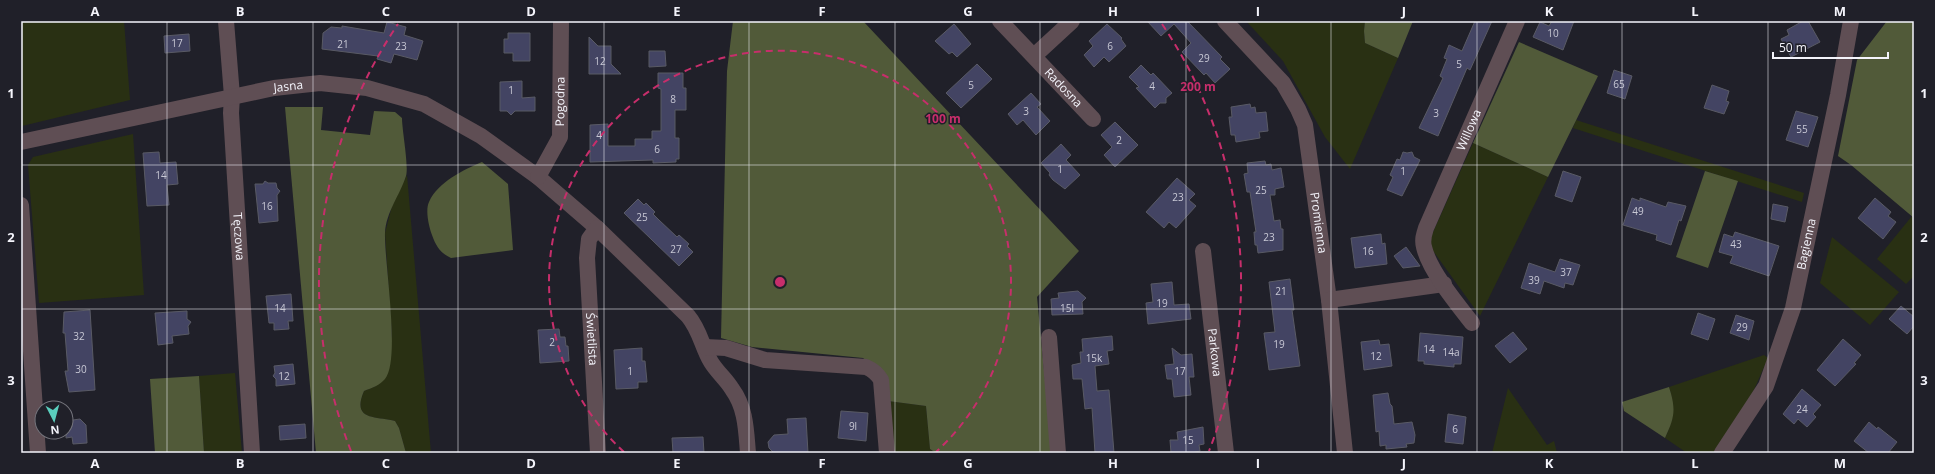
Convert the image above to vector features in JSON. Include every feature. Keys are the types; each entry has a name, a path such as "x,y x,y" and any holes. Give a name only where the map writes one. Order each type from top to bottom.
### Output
{"street":[{"name":"Tęczowa","path":"226,21 232,96 231,113 252,453"},
{"name":"Pogodna","path":"538,177 560,137 561,21"},
{"name":"Radosna","path":"1000,21 1093,119"},
{"path":"1034,56 1072,21"},
{"name":"Promienna","path":"1225,21 1283,83 1298,109 1305,125 1329,300 1345,453"},
{"name":"Willowa","path":"1444,284 1424,248 1423,240 1426,228 1517,21"},
{"name":"Bagienna","path":"1722,453 1766,386 1793,308 1838,95 1851,21"},
{"name":"Jasna","path":"21,142 232,96 298,84 320,83 367,88 424,104 481,136 538,177 597,228 688,316 697,327 712,363 733,389 743,410 748,453"},
{"path":"21,205 38,453"},
{"name":"Świetlista","path":"597,228 589,239 587,258 598,453"},
{"name":"Parkowa","path":"1203,251 1226,453"},
{"path":"1329,300 1444,284 1472,323"},
{"path":"1049,337 1058,453"},
{"path":"705,348 726,348 765,360 866,367 877,373 881,380 887,453"}],"green space":[{"path":"21,21 124,21 130,100 22,126"},
{"path":"733,21 863,21 1079,251 1037,297 1052,453 936,453 930,449 926,406 888,401 888,378 863,358 752,347 721,338 727,71"},
{"path":"1246,21 1365,21 1365,43 1398,58 1350,169 1325,137 1283,61"},
{"path":"1365,21 1413,21 1398,58 1365,43"},
{"path":"1887,21 1914,21 1914,218 1851,165 1838,156 1857,60"},
{"path":"1519,42 1598,76 1548,177 1473,143"},
{"path":"285,107 323,107 321,130 370,135 374,111 395,112 402,118 407,171 388,218 385,233 392,332 390,368 383,381 364,391 361,401 361,408 363,412 373,417 395,421 399,428 406,453 316,453"},
{"path":"1576,120 1804,193 1802,202 1573,128"},
{"path":"133,134 144,295 39,303 28,165 33,157"},
{"path":"1473,143 1548,177 1480,316 1431,248 1430,239"},
{"path":"482,162 508,184 513,250 451,258 437,246 430,228 427,209 428,205 438,188 459,173"},
{"path":"1705,171 1738,181 1708,268 1676,257"},
{"path":"407,175 431,453 406,453 399,428 395,421 373,417 363,412 361,408 361,401 364,391 376,386 392,336 385,233 392,206"},
{"path":"1912,216 1914,218 1914,276 1906,284 1877,259"},
{"path":"1832,237 1899,292 1870,325 1820,283"},
{"path":"1764,355 1768,358 1753,392 1713,453 1687,453 1665,438 1673,413 1669,387"},
{"path":"235,373 242,453 204,453 199,376"},
{"path":"199,376 204,453 155,453 150,379"},
{"path":"1669,387 1673,401 1673,418 1665,438 1624,411 1622,402"},
{"path":"1508,388 1547,445 1554,441 1557,453 1492,453"},
{"path":"888,401 926,406 930,449 936,453 892,453"}],"building":[{"path":"1147,21 1187,21 1222,57 1220,59 1230,69 1215,83 1206,73 1204,75 1182,52 1191,43 1174,24 1161,36"},
{"path":"1475,21 1492,21 1470,70 1467,68 1438,136 1419,128 1443,78 1440,76 1447,59 1444,58 1449,45 1462,51"},
{"path":"1552,21 1574,21 1563,50 1533,37 1540,22 1549,26"},
{"path":"1803,21 1808,21 1820,42 1791,57 1781,39 1789,35 1787,30"},
{"path":"387,22 406,27 404,35 423,41 417,60 394,54 391,63 377,59 378,56 322,49 323,33 331,27 342,28 342,26 384,33"},
{"path":"954,24 971,44 957,57 952,52 949,54 935,41"},
{"path":"1107,24 1122,38 1121,39 1126,46 1109,62 1104,57 1094,67 1084,55 1093,46 1089,41"},
{"path":"508,33 530,33 530,61 513,61 513,53 504,53 504,39 508,39"},
{"path":"189,34 190,51 165,53 164,36"},
{"path":"589,37 598,46 611,46 611,64 621,74 589,74"},
{"path":"649,51 665,51 666,66 649,67"},
{"path":"977,64 992,79 961,108 946,93"},
{"path":"1141,65 1151,75 1153,73 1172,93 1166,98 1166,103 1160,103 1155,108 1136,88 1139,87 1129,77"},
{"path":"1614,70 1632,76 1625,99 1607,93"},
{"path":"658,73 683,73 683,88 686,88 686,110 675,110 675,138 679,138 679,159 676,159 676,162 653,163 653,160 590,162 590,125 608,124 608,146 635,146 635,139 652,139 652,131 661,131 661,89 658,88"},
{"path":"522,81 522,98 535,97 535,111 515,111 511,115 507,111 500,111 500,82"},
{"path":"1712,85 1729,91 1726,101 1729,102 1724,114 1704,108"},
{"path":"1031,93 1041,104 1037,107 1050,121 1036,135 1023,120 1017,125 1008,114"},
{"path":"1250,104 1251,108 1255,107 1256,113 1266,112 1268,131 1259,132 1260,138 1236,142 1235,135 1231,135 1229,117 1232,117 1231,107"},
{"path":"1796,111 1818,117 1808,147 1786,140"},
{"path":"1115,122 1138,145 1115,167 1104,155 1112,147 1101,135"},
{"path":"1061,144 1071,155 1066,160 1080,175 1065,189 1053,180 1049,175 1050,173 1041,163"},
{"path":"159,152 160,163 176,162 178,184 167,185 169,205 147,206 143,153"},
{"path":"1403,152 1412,152 1414,157 1420,160 1402,196 1387,190 1393,177 1390,175 1397,159 1400,160"},
{"path":"1265,161 1266,165 1271,164 1272,170 1281,168 1284,187 1275,189 1275,195 1270,195 1274,221 1280,220 1281,229 1283,229 1283,250 1258,253 1257,245 1255,245 1254,232 1256,232 1250,192 1247,192 1244,174 1248,173 1247,163"},
{"path":"1563,171 1581,177 1572,202 1555,196"},
{"path":"1177,178 1195,194 1189,200 1196,206 1176,228 1169,222 1164,228 1146,212"},
{"path":"265,181 268,183 276,183 277,188 280,191 277,195 278,221 259,223 255,184 263,184"},
{"path":"1632,198 1640,201 1640,198 1666,207 1668,202 1686,206 1681,221 1679,220 1671,245 1656,240 1657,235 1623,225"},
{"path":"1875,198 1891,212 1888,216 1896,222 1883,239 1858,218"},
{"path":"638,199 644,205 646,203 655,212 653,214 677,237 679,235 689,244 687,246 693,252 679,266 624,213"},
{"path":"1773,204 1788,207 1785,222 1771,219"},
{"path":"1735,232 1779,246 1769,276 1730,263 1733,256 1719,252 1724,234 1733,237"},
{"path":"1381,234 1382,244 1385,243 1387,264 1355,268 1351,238"},
{"path":"1406,247 1420,266 1403,268 1394,256"},
{"path":"1560,259 1580,265 1573,285 1565,283 1564,288 1544,281 1540,294 1521,288 1529,263 1555,272"},
{"path":"1290,279 1294,310 1292,310 1300,366 1269,370 1264,333 1275,332 1269,282"},
{"path":"1172,282 1174,305 1189,304 1191,319 1148,324 1146,303 1153,302 1151,284"},
{"path":"1078,291 1086,298 1082,302 1083,314 1052,315 1051,299 1059,298 1058,293"},
{"path":"291,294 293,321 288,321 289,329 274,330 274,323 269,323 266,296"},
{"path":"1901,306 1914,317 1914,326 1907,334 1889,319"},
{"path":"90,310 95,390 69,392 65,371 68,371 65,333 63,333 64,312"},
{"path":"187,311 187,319 191,322 188,326 189,334 172,336 173,343 158,345 155,313"},
{"path":"1698,313 1715,319 1708,340 1691,334"},
{"path":"1736,315 1754,321 1749,340 1730,333"},
{"path":"559,329 560,337 565,337 566,346 568,346 569,361 540,363 538,330"},
{"path":"1513,332 1527,349 1510,363 1495,346"},
{"path":"1420,333 1463,337 1461,364 1454,364 1454,367 1424,364 1424,361 1418,361"},
{"path":"1112,336 1113,350 1107,351 1109,364 1095,366 1097,391 1109,390 1114,453 1095,453 1092,408 1085,409 1082,379 1073,379 1072,365 1081,363 1080,352 1083,352 1082,339"},
{"path":"1843,339 1861,355 1854,363 1856,364 1835,386 1817,370"},
{"path":"1379,340 1380,345 1389,344 1392,366 1364,370 1361,342"},
{"path":"642,348 642,361 645,361 647,382 638,382 638,388 616,389 614,350"},
{"path":"1172,348 1181,355 1192,354 1194,377 1189,377 1191,395 1174,397 1172,379 1167,379 1165,365 1174,364"},
{"path":"293,364 295,384 276,386 276,379 273,376 275,373 274,366"},
{"path":"1802,389 1821,405 1813,414 1816,417 1807,427 1798,419 1794,424 1783,414"},
{"path":"1388,393 1390,404 1392,406 1394,424 1412,422 1415,435 1414,443 1406,444 1407,447 1386,449 1386,445 1380,446 1379,431 1376,432 1373,395"},
{"path":"841,411 868,413 866,441 838,438"},
{"path":"1448,414 1466,417 1463,444 1445,442"},
{"path":"806,418 808,453 774,453 769,448 768,442 774,435 788,434 787,419"},
{"path":"80,419 86,425 87,443 73,444 74,420"},
{"path":"1869,422 1897,442 1888,453 1869,453 1854,441"},
{"path":"305,424 306,438 280,440 279,426"},
{"path":"1203,427 1204,444 1199,445 1200,451 1195,453 1171,453 1170,440 1178,440 1177,432"},
{"path":"703,437 704,453 673,453 672,438"}]}
